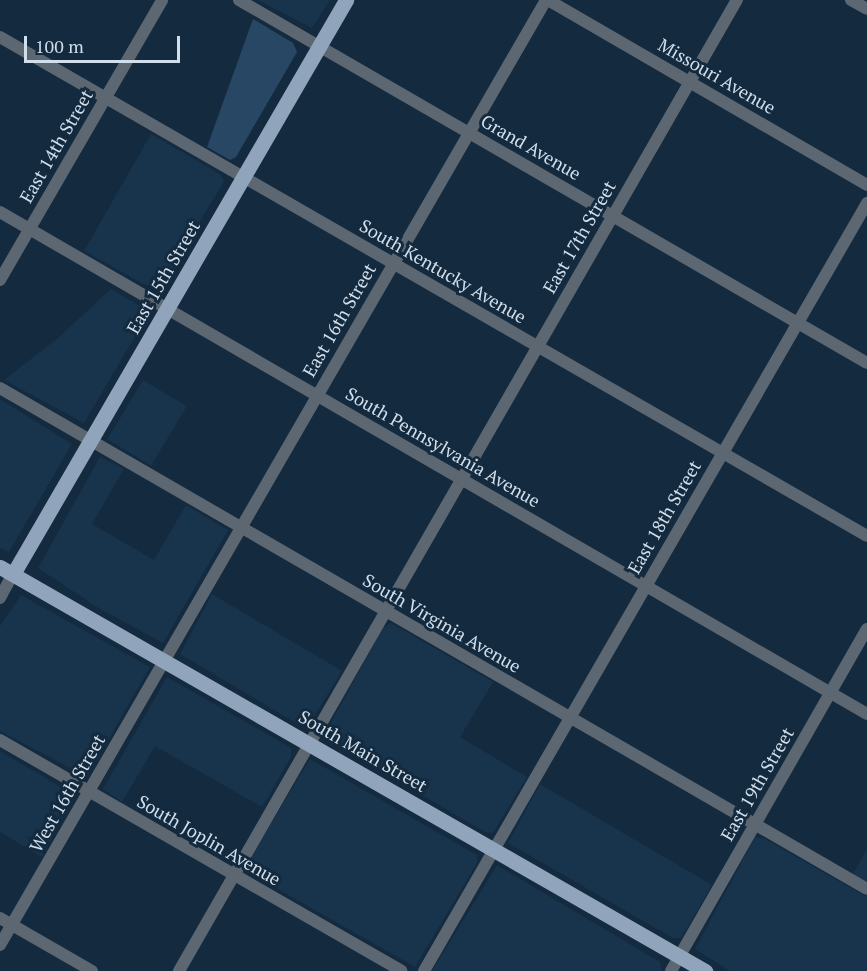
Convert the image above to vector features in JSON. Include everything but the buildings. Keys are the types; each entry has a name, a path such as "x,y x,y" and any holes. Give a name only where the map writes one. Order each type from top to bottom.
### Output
{"main road":[{"name":"East 15th Street","path":"7,570 90,440 346,0"},
{"name":"South Main Street","path":"7,570 705,971"}],"street":[{"name":"East 14th Street","path":"0,280 162,0"},
{"name":"Grand Avenue","path":"239,0 613,214 867,363"},
{"name":"Missouri Avenue","path":"547,0 867,185"},
{"name":"East 16th Street","path":"165,659 547,0"},
{"name":"East 17th Street","path":"179,971 737,0"},
{"path":"851,0 867,9"},
{"name":"South Kentucky Avenue","path":"0,37 867,536"},
{"name":"East 18th Street","path":"424,971 867,203"},
{"name":"South Pennsylvania Avenue","path":"0,212 867,714"},
{"name":"South Virginia Avenue","path":"0,388 867,889"},
{"path":"0,598 7,570"},
{"name":"East 19th Street","path":"671,971 867,629"},
{"name":"West 16th Street","path":"0,945 165,659"},
{"name":"South Joplin Avenue","path":"0,740 401,971"},
{"path":"0,918 92,971"}],"shaded area":[{"path":"258,0 330,0 312,28"},
{"path":"253,19 293,43 297,52 236,157 230,160 207,147"},
{"path":"151,134 220,174 224,181 158,292 84,251"},
{"path":"111,289 143,308 147,316 84,423 4,380 58,338"},
{"path":"143,380 187,406 151,465 107,439"},
{"path":"0,399 72,444 9,552 0,548"},
{"path":"100,457 124,469 92,524 154,560 186,505 228,530 163,643 97,607 38,568"},
{"path":"212,594 342,671 308,726 301,726 180,654"},
{"path":"21,595 150,667 87,777 0,731 0,626"},
{"path":"391,623 493,682 460,737 527,777 493,833 485,832 323,737 383,628"},
{"path":"167,677 291,748 291,757 262,807 155,746 122,802 103,789"},
{"path":"0,751 74,795 42,857 0,832"},
{"path":"310,759 477,855 477,863 415,967 246,871 247,863"},
{"path":"540,784 712,885 681,938 673,938 508,843"},
{"path":"755,837 765,839 867,897 867,971 730,971 695,949"},
{"path":"867,849 867,883 853,874"},
{"path":"497,865 660,962 662,971 432,971"}]}
